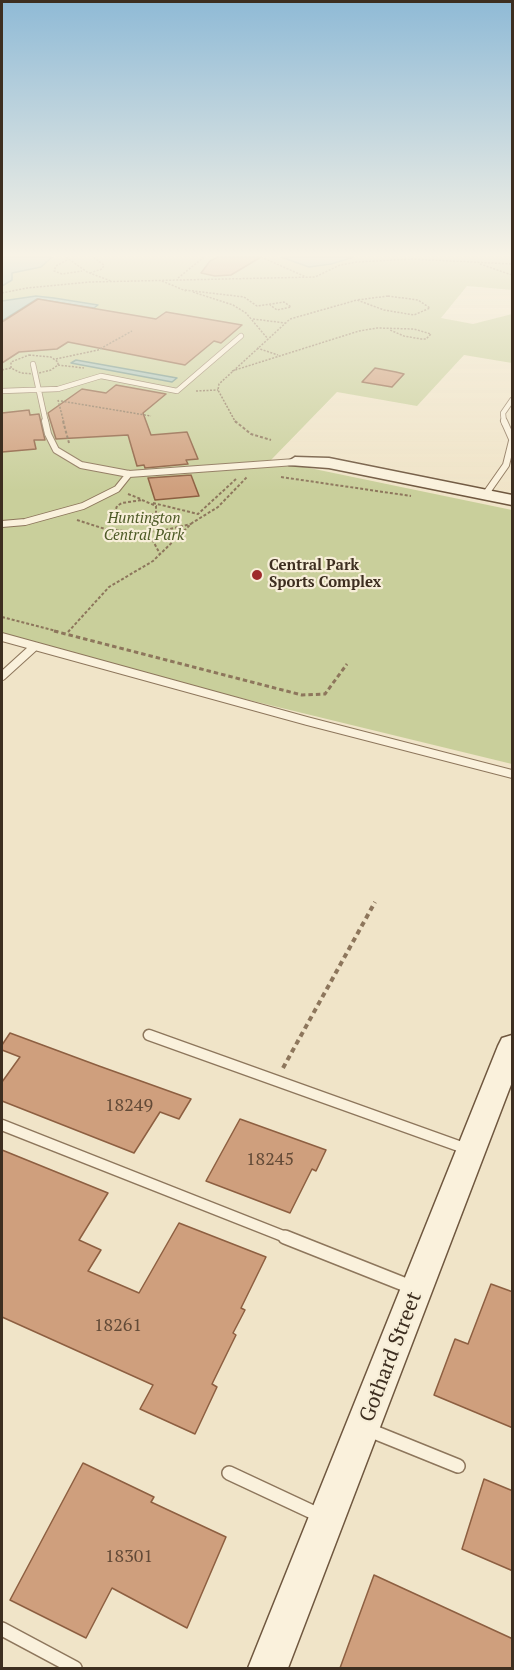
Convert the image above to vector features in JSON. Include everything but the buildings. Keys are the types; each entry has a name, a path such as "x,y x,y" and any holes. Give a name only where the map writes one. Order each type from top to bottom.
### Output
{"street":[{"path":"295,462 329,463 513,500"},
{"name":"Gothard Street","path":"268,1668 513,1046"}],"lane":[{"path":"3,393 68,388 101,376 177,391 241,336"},
{"path":"33,364 48,434 56,450 81,465 97,470 129,474 295,462"},
{"path":"485,495 506,465 513,440 504,425 503,413 513,400"},
{"path":"2,524 25,522 83,506 117,489 129,474"},
{"path":"2,637 513,774"},
{"path":"2,676 34,647"},
{"path":"149,1035 472,1150"},
{"path":"2,1125 417,1290"},
{"path":"363,1428 458,1466"},
{"path":"229,1473 327,1519"},
{"path":"2,1629 75,1668"}],"path":[{"path":"56,359 98,350 121,335"},
{"path":"265,335 268,339"},
{"path":"271,440 251,434 237,424 218,390 219,384 230,372 273,335"},
{"path":"230,372 346,335"},
{"path":"402,335 426,339 430,335"},
{"path":"257,348 280,355"},
{"path":"2,370 11,368"},
{"path":"55,394 67,440 71,445"},
{"path":"58,400 151,416"},
{"path":"68,632 109,587 160,554 192,523 218,507 248,476 237,478 198,514 142,500 126,493 132,488"},
{"path":"272,476 417,497"},
{"path":"142,500 122,503 117,506 115,512 120,517 131,520 142,519 154,514 157,509 153,503"},
{"path":"154,514 161,531"},
{"path":"69,518 105,529 138,532 161,531 192,523"},
{"path":"138,532 152,539 160,554"},
{"path":"2,617 68,632 302,695 325,694 347,664"},
{"path":"276,1080 375,902"}],"green space":[{"name":"Huntington Central Park","path":"2,335 512,335 512,363 464,355 417,406 337,392 271,460 512,510 512,764 2,640"}],"water":[{"path":"76,360 177,378 172,382 71,363"}],"place":[{"name":"Central Park Sports Complex","path":"257,575"}]}
